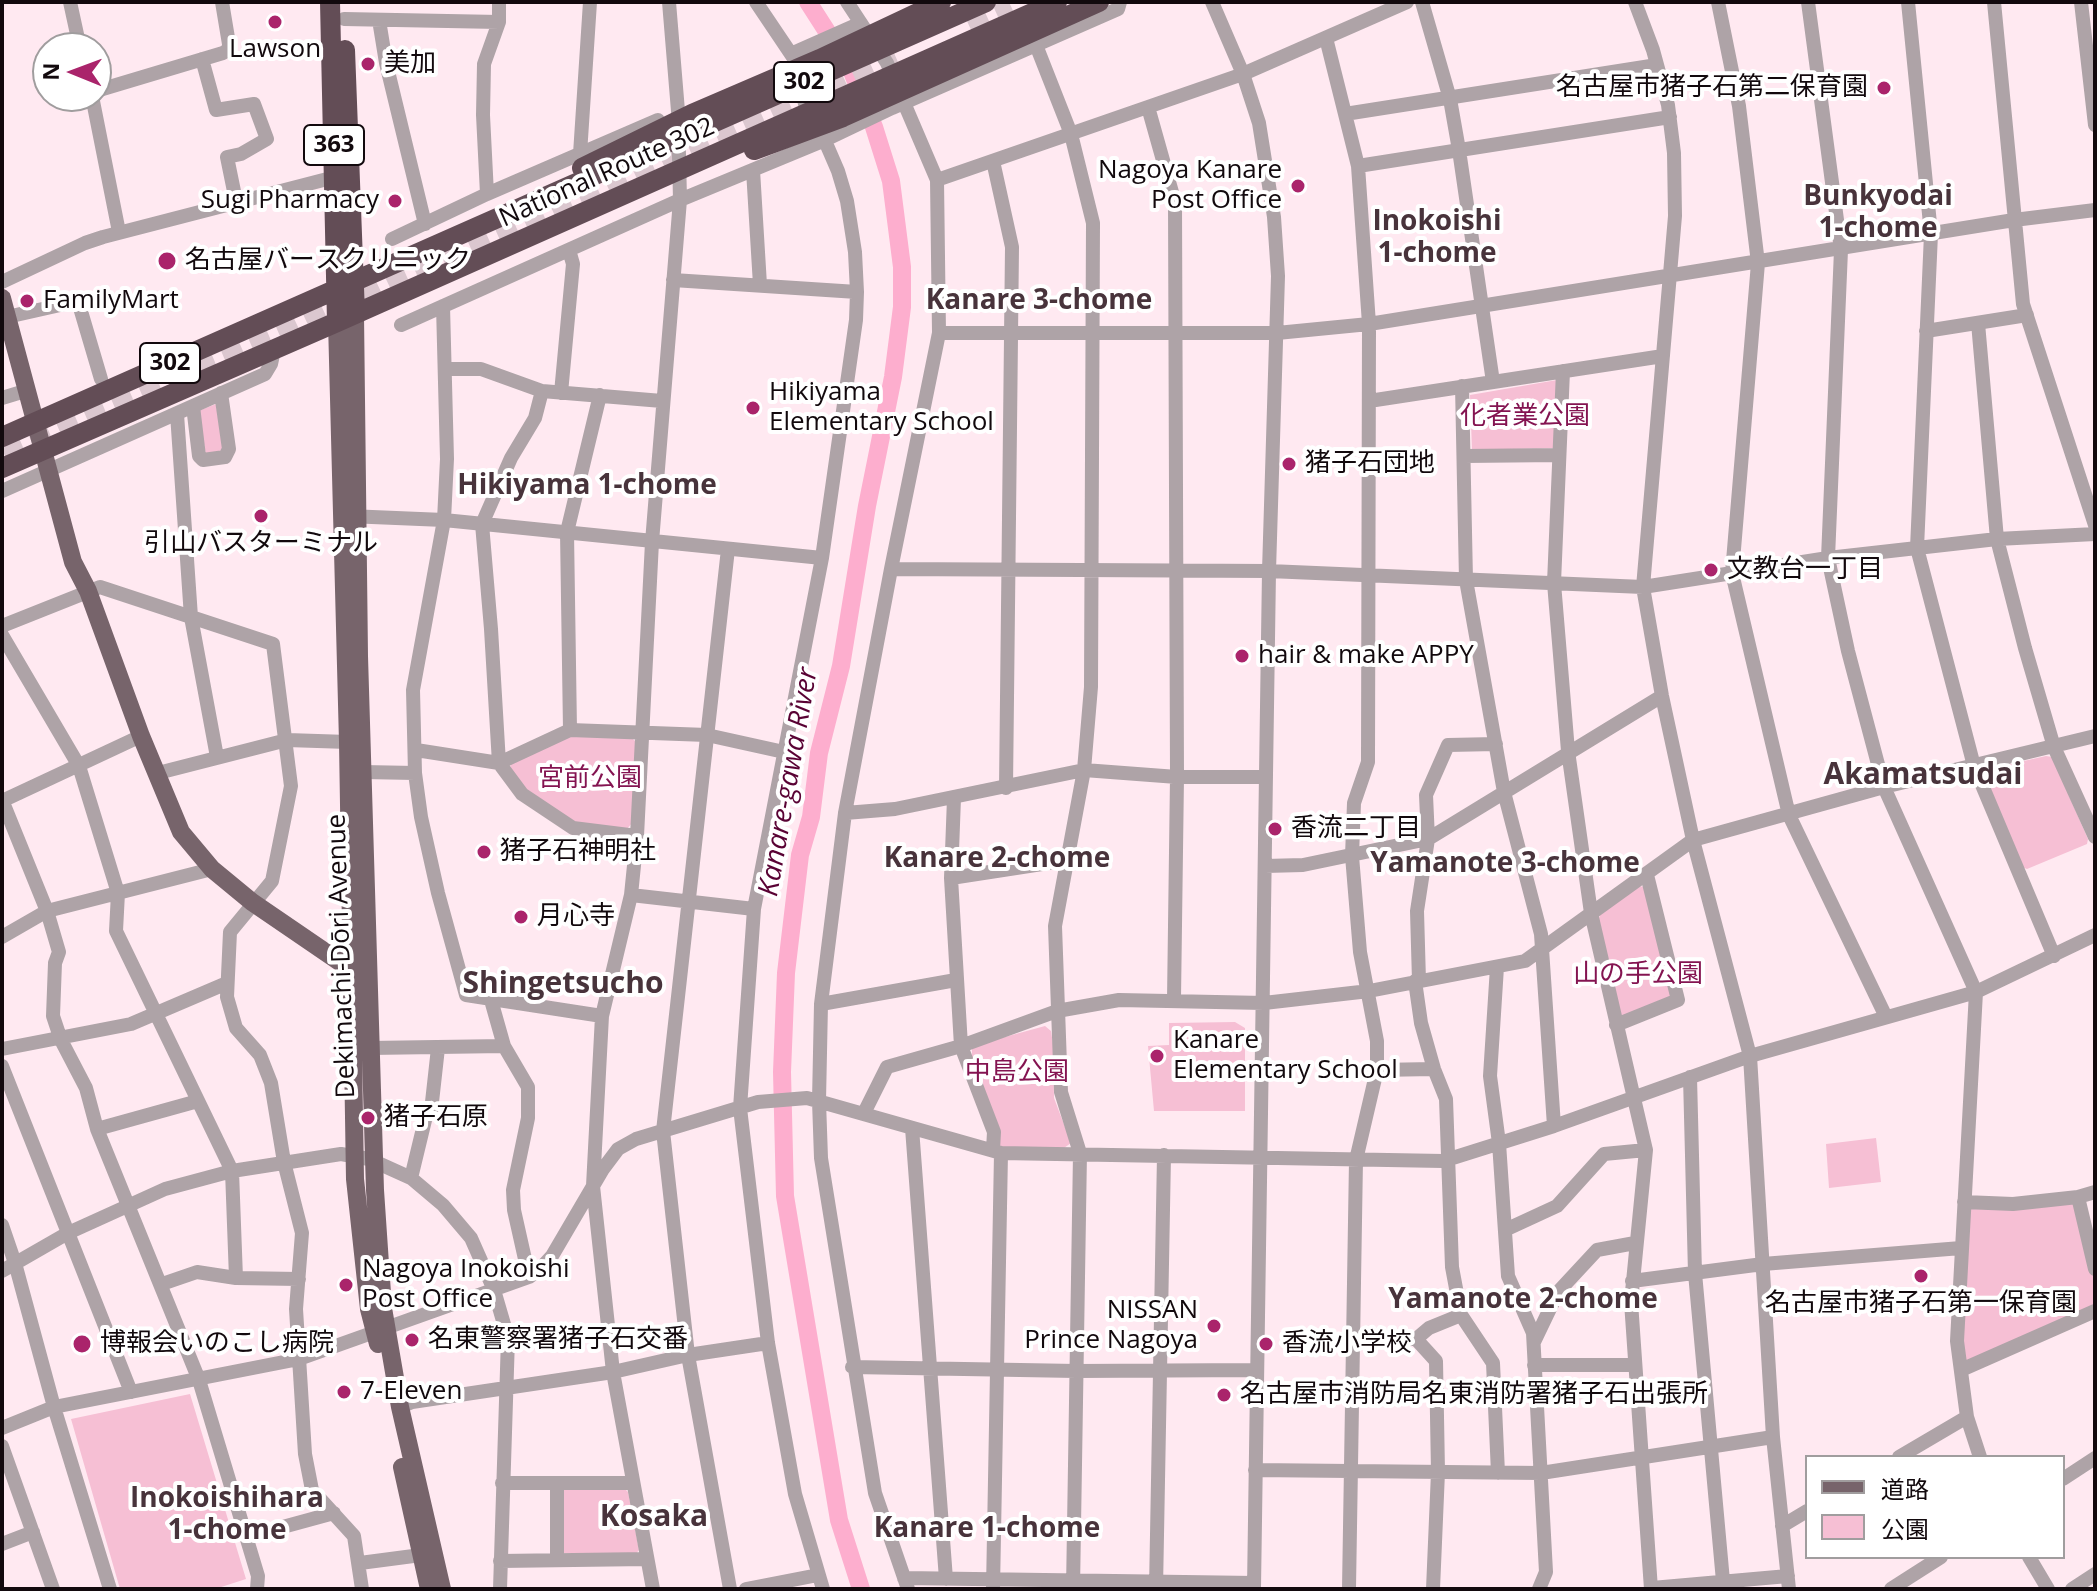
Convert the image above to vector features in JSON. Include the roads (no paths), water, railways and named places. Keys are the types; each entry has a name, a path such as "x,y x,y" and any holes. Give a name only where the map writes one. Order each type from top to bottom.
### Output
{"highway":[{"name":"363","path":"330,2 335,177 346,318"},
{"name":"National Route 302","path":"2,437 249,321 493,220 606,154 941,12 986,2"},
{"name":"National Route 302","path":"2,468 687,166 914,75 1057,2"},
{"path":"914,75 1099,2"},
{"path":"670,127 710,99 770,74 801,56 917,8 941,12"},
{"name":"363","path":"344,11 344,284"}],"main road":[{"path":"2,298 73,562 88,591 141,736 181,832 212,869 252,902 353,971"},
{"name":"Dekimachi-Dōri Avenue","path":"346,318 370,1048 365,1158 357,1200 369,1309 381,1330 442,1589"},
{"name":"Dekimachi-Dōri Avenue","path":"351,516 348,742 355,1127 375,1190 381,1330 389,1408 429,1589"}],"street":[{"path":"70,2 77,32"},
{"path":"112,86 229,49 222,2"},
{"path":"487,194 484,64 499,22 499,2"},
{"path":"580,154 590,2"},
{"path":"653,1589 613,1372 593,1186 602,1016 631,895 637,836 652,542 680,200 670,127 669,2"},
{"path":"746,1589 820,1582 795,1494 768,1343 740,1108 754,909 822,558 856,320 857,292 847,201 825,140 805,104 801,56 756,2"},
{"path":"847,2 859,27 887,63 898,105 937,180 939,333 845,813 821,1004 821,1158 852,1367 875,1493 906,1584 946,1579 993,1584 1254,1586 1269,571 1278,276 1274,217 1259,123 1243,74 1212,2"},
{"path":"401,325 1118,9 1120,2"},
{"path":"937,180 1243,74 1407,2"},
{"path":"1422,2 1450,99 1493,382"},
{"path":"1563,371 1554,583 1568,751 1591,913 1646,1150 1632,1281 1634,1365 1652,1588 1723,1581 1788,1582 1773,1437 1750,1056 1693,840 1662,696 1643,587 1675,216 1670,117 1657,65 1635,2"},
{"path":"1718,2 1739,106 1758,263 1732,573 1789,815 1886,1017"},
{"path":"1808,2 1841,250 1828,558 1848,651 1884,787 1976,992 1957,1341 1967,1417 1979,1455"},
{"path":"1908,2 1931,234 1917,548 1974,766 2054,956"},
{"path":"1994,2 2014,220 2027,315 2095,525"},
{"path":"2081,2 2095,125"},
{"path":"801,56 859,27 917,8"},
{"path":"344,11 379,20 499,22"},
{"path":"379,20 386,63 425,224"},
{"path":"1326,38 1358,166 1369,324 1368,762 1354,803 1352,856 1360,952 1377,1041 1377,1070 1356,1160 1349,1589"},
{"path":"1036,45 1071,134 1093,223 1091,687 1084,770 1055,926 1061,1092 1080,1153 1074,1585"},
{"path":"202,59 216,110 254,104 267,139 241,154 227,157 236,201"},
{"path":"1345,114 1657,65"},
{"path":"1148,107 1175,203 1177,777 1174,1000"},
{"path":"95,112 119,232"},
{"path":"1358,166 1670,117"},
{"path":"396,239 487,194 580,154 670,127"},
{"path":"993,161 1012,247 1006,788"},
{"path":"753,170 760,285"},
{"path":"2,283 85,243 119,232 335,177"},
{"path":"939,333 1277,333 1369,324 2014,220 2095,210"},
{"path":"438,244 448,213"},
{"path":"561,393 573,264 569,250"},
{"path":"467,263 498,281"},
{"path":"673,280 857,292"},
{"path":"7,317 78,301 101,379"},
{"path":"443,306 447,459 444,520 413,690 415,773 438,893 466,995 602,1016"},
{"path":"1926,331 2027,315"},
{"path":"1978,323 1997,539 2054,747 2095,837"},
{"path":"2,491 47,467 265,374 274,350"},
{"path":"1369,401 1663,356"},
{"path":"446,369 481,369 542,391 662,401"},
{"path":"1462,386 1466,580 1504,792 1543,947 1554,1126"},
{"path":"2,398 25,391"},
{"path":"542,391 535,418 511,458 482,524 499,763 522,794 573,828 637,836"},
{"path":"193,406 199,456 203,460 225,457 229,449 221,393"},
{"path":"570,730 567,532 600,395"},
{"path":"177,414 191,617 217,757"},
{"path":"1464,456 1559,455"},
{"path":"351,516 444,520 822,558"},
{"path":"891,569 1269,571 1643,587 1828,558 1997,539 2095,534"},
{"path":"728,549 663,1131 688,1355 730,1589"},
{"path":"2,626 100,587 273,644 291,786 272,881 230,932 227,997 236,1028 260,1055 271,1083 284,1162 302,1233 296,1309 305,1454 312,1490 354,1536 362,1589"},
{"path":"2,635 79,766 118,893 116,931 232,1171 236,1278"},
{"path":"1265,866 1303,865 1428,839 1662,696"},
{"path":"416,750 499,763 570,730 707,735 784,752"},
{"path":"141,736 2,801 47,911 59,952 55,963 53,1016 61,1040 86,1088 97,1129 199,1380 258,1576 257,1589"},
{"path":"864,1113 887,1067 961,1046 1057,1011 1119,1000 1264,1003 1369,991 1525,961 1693,840 1884,787 2095,736"},
{"path":"158,773 287,740 348,742"},
{"path":"1496,744 1448,745 1426,795 1428,839 1417,911 1417,981 1421,1023 1446,1099 1452,1267 1461,1315 1493,1363 1498,1473"},
{"path":"845,813 895,809 1084,770 1177,777 1266,777"},
{"path":"363,772 415,773"},
{"path":"954,798 951,878 961,1046 994,1132 997,1151 993,1584"},
{"path":"951,878 1068,860"},
{"path":"2,937 47,911 212,869"},
{"path":"1616,1025 1678,1000 1647,875"},
{"path":"631,895 754,909"},
{"path":"2,1428 54,1407 299,1359 529,1277 552,1256 618,1149 636,1139 758,1102 819,1101 997,1151 1443,1161 1554,1126 1750,1056 1976,992 2095,935"},
{"path":"1497,967 1490,1076 1499,1143 1508,1276 1533,1333 1546,1572 1539,1589"},
{"path":"821,1004 956,980"},
{"path":"2,1049 131,1024 227,983"},
{"path":"365,1158 368,992"},
{"path":"491,1000 504,1046 528,1087 530,1104 513,1190 514,1210 529,1277"},
{"path":"370,1048 504,1046"},
{"path":"411,1178 426,1116 431,1111 438,1048"},
{"path":"2,1066 131,1392"},
{"path":"1377,1070 1434,1069"},
{"path":"1690,1077 1695,1273 1723,1581"},
{"path":"97,1129 198,1101"},
{"path":"912,1128 946,1579"},
{"path":"1505,1230 1557,1206 1604,1154 1646,1150"},
{"path":"9,1267 68,1233 165,1189 232,1171 341,1154 365,1158 411,1178 443,1205 471,1238 494,1290 508,1338 500,1589"},
{"path":"1156,1585 1164,1155"},
{"path":"1964,1202 2013,1204 2078,1197 2095,1192"},
{"path":"2078,1197 2095,1269"},
{"path":"2,1225 9,1267 110,1589"},
{"path":"1533,1343 1558,1292 1597,1250 1635,1243"},
{"path":"1632,1281 1763,1264 1961,1248"},
{"path":"162,1284 197,1272 236,1278 299,1279"},
{"path":"1961,1370 2095,1311"},
{"path":"1353,1339 1416,1339 1429,1328 1461,1315"},
{"path":"1416,1339 1436,1361 1438,1472 1433,1589"},
{"path":"400,1407 412,1402 613,1372 688,1355 768,1343"},
{"path":"1534,1365 1634,1365"},
{"path":"852,1367 1257,1370"},
{"path":"1902,1455 1967,1417"},
{"path":"1255,1470 1541,1473 1773,1437"},
{"path":"2,1446 53,1589"},
{"path":"2065,1478 2095,1458"},
{"path":"502,1483 632,1483"},
{"path":"557,1483 557,1560"},
{"path":"1782,1526 1805,1512"},
{"path":"246,1537 334,1513"},
{"path":"2,1544 33,1532"},
{"path":"360,1563 421,1555"},
{"path":"500,1561 647,1559"},
{"path":"1891,1589 1938,1559"},
{"path":"2030,1559 2048,1589"},
{"path":"2072,1589 2095,1574"}],"waterway":[{"name":"Kanare-gawa River","path":"808,2 851,69 874,127 891,181 902,267 902,307 893,377 867,506 841,666 819,753 811,817 800,855 786,973 782,1072 785,1196 839,1520 861,1589"}],"tunnel":[{"path":"967,21 1009,2"},
{"path":"2,449 294,324 894,53"}],"place":[{"name":"Lawson","path":"275,22"},
{"name":"美加","path":"368,64"},
{"name":"名古屋市猪子石第二保育園","path":"1884,88"},
{"name":"Nagoya Kanare Post Office","path":"1298,186"},
{"name":"Sugi Pharmacy","path":"395,201"},
{"name":"名古屋バースクリニック","path":"167,261"},
{"name":"FamilyMart","path":"27,301"},
{"name":"Hikiyama Elementary School","path":"753,408"},
{"name":"猪子石団地","path":"1289,464"},
{"name":"引山バスターミナル","path":"261,516"},
{"name":"文教台一丁目","path":"1711,570"},
{"name":"hair & make APPY","path":"1242,656"},
{"name":"香流二丁目","path":"1275,829"},
{"name":"猪子石神明社","path":"484,852"},
{"name":"月心寺","path":"521,917"},
{"name":"Kanare Elementary School","path":"1157,1056"},
{"name":"猪子石原","path":"368,1118"},
{"name":"名古屋市猪子石第一保育園","path":"1921,1276"},
{"name":"Nagoya Inokoishi Post Office","path":"346,1285"},
{"name":"NISSAN Prince Nagoya","path":"1214,1326"},
{"name":"名東警察署猪子石交番","path":"412,1340"},
{"name":"博報会いのこし病院","path":"82,1344"},
{"name":"香流小学校","path":"1266,1344"},
{"name":"7-Eleven","path":"344,1392"},
{"name":"名古屋市消防局名東消防署猪子石出張所","path":"1224,1395"}],"district":[{"name":"Bunkyodai 1-chome","path":"1878,213"},
{"name":"Inokoishi 1-chome","path":"1437,238"},
{"name":"Kanare 3-chome","path":"1039,301"},
{"name":"Hikiyama 1-chome","path":"587,486"},
{"name":"Akamatsudai","path":"1923,775"},
{"name":"Kanare 2-chome","path":"997,859"},
{"name":"Yamanote 3-chome","path":"1505,864"},
{"name":"Shingetsucho","path":"563,984"},
{"name":"Yamanote 2-chome","path":"1523,1300"},
{"name":"Inokoishihara 1-chome","path":"227,1515"},
{"name":"Kosaka","path":"654,1517"},
{"name":"Kanare 1-chome","path":"987,1529"}],"park label":[{"name":"化者業公園","path":"1525,417"},
{"name":"宮前公園","path":"590,779"},
{"name":"山の手公園","path":"1638,975"},
{"name":"中島公園","path":"1017,1073"}]}
